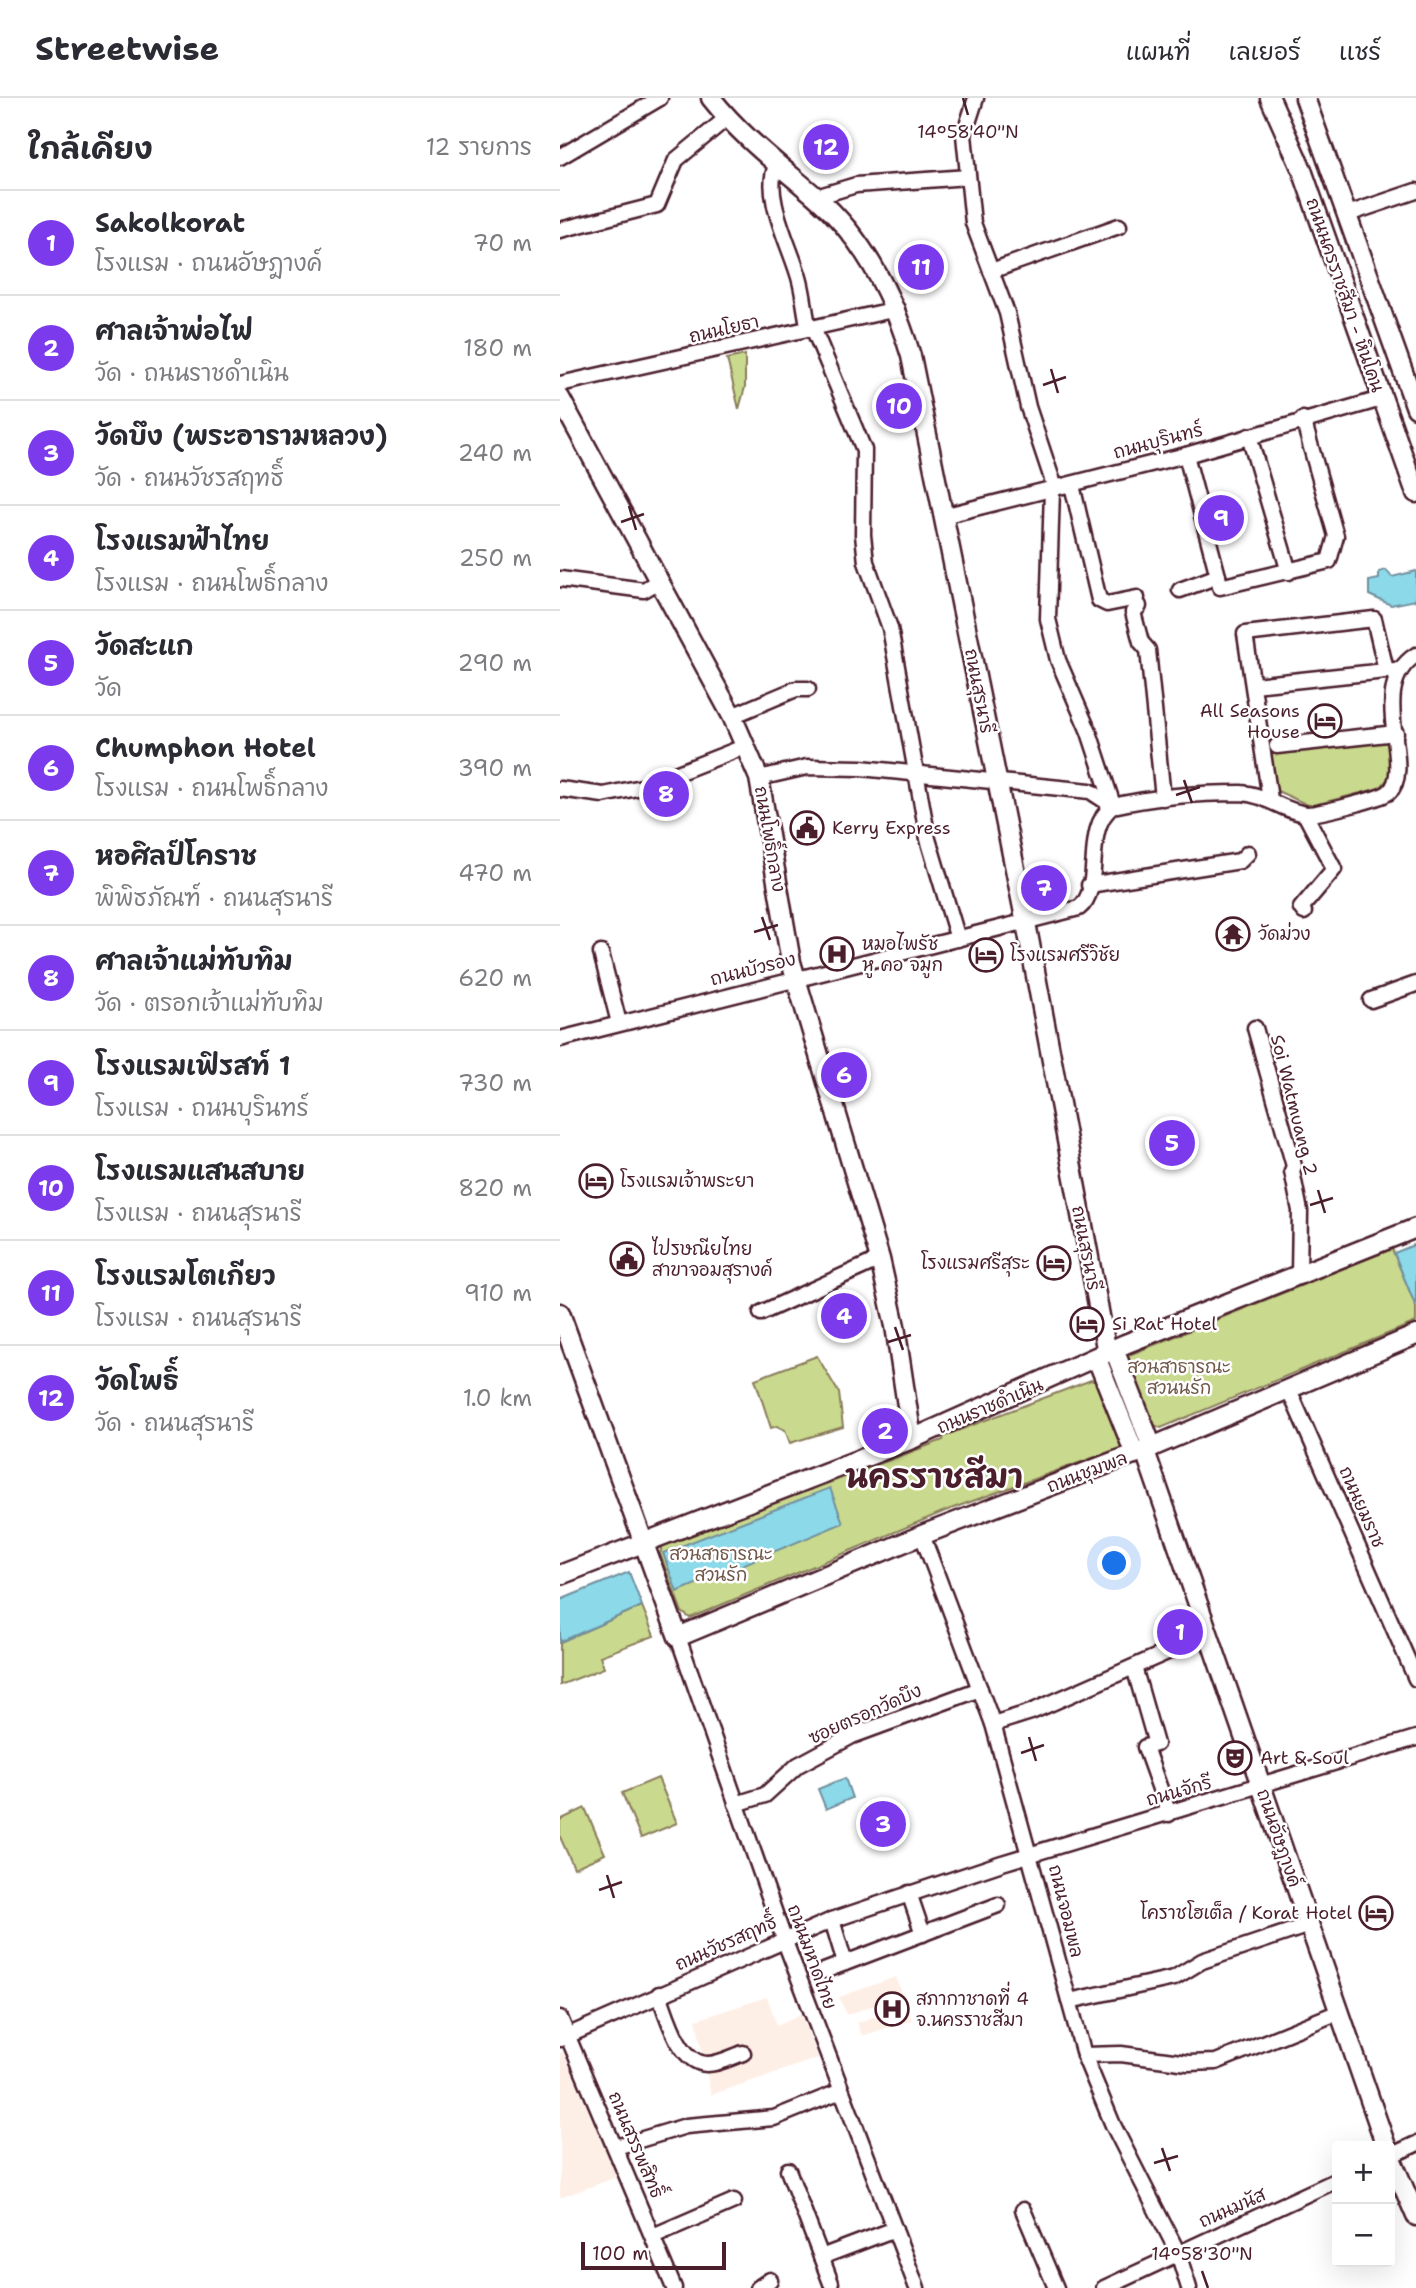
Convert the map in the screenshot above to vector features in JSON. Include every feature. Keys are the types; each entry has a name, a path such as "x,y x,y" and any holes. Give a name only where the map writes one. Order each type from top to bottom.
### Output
{"main road":[{"name":"ถนนสุรนารี","path":"711,98 776,166 816,197 872,264 897,309 911,356 1026,923 1106,1354 1144,1451"},
{"name":"ถนนนครราชสีมา - หินโคน","path":"1270,98 1302,170 1416,493"},
{"name":"ถนนนครราชสีมา - หินโคน","path":"1305,98 1416,408"},
{"path":"1381,399 1410,389"},
{"name":"ถนนโพธิ์กลาง","path":"560,398 657,582 732,716 759,778 795,979 880,1259 895,1326 912,1439"},
{"name":"ถนนราชดำเนิน","path":"560,1575 912,1439 1106,1354 1416,1228"},
{"path":"561,1317 678,1637"},
{"name":"ถนนชุมพล","path":"678,1637 922,1535 1144,1451 1416,1335"},
{"name":"ถนนอัษฎางค์","path":"1144,1451 1384,2141"},
{"path":"1395,2168 1416,2216"}],"street":[{"path":"560,157 660,98"},
{"path":"978,99 964,135 973,223 1007,313 1028,407 1054,489 1048,619 1058,660 1089,732 1113,806"},
{"path":"560,230 657,205 676,160 728,117"},
{"path":"776,166 771,176 776,209 801,284 811,329 864,450 863,535 866,562 890,628 928,839 948,896 958,939"},
{"path":"816,197 856,185 968,177"},
{"path":"1348,214 1416,191"},
{"path":"991,271 1119,226"},
{"name":"ถนนโยธา","path":"560,384 897,309"},
{"name":"ถนนบุรินทร์","path":"943,516 1072,485 1381,399"},
{"path":"1186,454 1220,587 1329,561 1336,536 1303,419"},
{"path":"1249,436 1289,572"},
{"path":"1072,485 1099,600 1107,604 1138,602 1133,612 1141,642 1148,650 1163,798"},
{"path":"1180,590 1217,576"},
{"path":"560,579 644,590 657,582"},
{"path":"759,778 807,767 916,772 1090,791 1113,806 1163,798 1241,793 1269,799 1305,814 1391,792 1396,785 1398,768 1392,670 1374,619 1250,632 1243,637 1254,685 1269,799"},
{"path":"1254,685 1392,670 1416,655"},
{"path":"732,716 796,689 808,690"},
{"path":"1277,746 1396,733"},
{"path":"560,789 603,795 642,787 746,746"},
{"name":"ถนนบัวรอง","path":"561,1036 1079,908 1088,898 1099,825 1113,806"},
{"path":"1304,912 1301,908 1334,869 1305,814"},
{"path":"1089,885 1240,861 1248,853"},
{"path":"601,953 620,1023"},
{"path":"1371,1000 1416,984"},
{"name":"Soi Watmuang 2","path":"1255,1028 1294,1166 1292,1171 1300,1210 1299,1275"},
{"path":"761,1313 880,1259"},
{"name":"ถนนยมราช","path":"1289,1390 1416,1679"},
{"name":"ถนนจอมพล","path":"922,1535 993,1724 1031,1854 1084,2055 1113,2125 1178,2253 1189,2288"},
{"path":"993,1724 1031,1712 1208,1634"},
{"name":"ถนนมหาดไทย","path":"678,1637 784,1938 917,2288"},
{"path":"1134,1667 1156,1744 1145,1747 1169,1814"},
{"name":"ซอยตรอกวัดบึง","path":"736,1804 765,1795 798,1765 852,1736 980,1689"},
{"name":"ถนนจักรี","path":"1031,1854 1262,1787 1416,1738"},
{"name":"ถนนวัชรสฤทธิ์","path":"564,2037 784,1938 909,1893 1031,1854"},
{"path":"909,1893 923,1934"},
{"path":"824,1971 998,1905"},
{"path":"832,1920 845,1963"},
{"path":"1069,2001 1174,1978 1202,1961 1309,1925"},
{"path":"659,1994 675,2035 700,2063 713,2063 743,2053"},
{"path":"1084,2055 1121,2054 1188,2063 1216,2062 1339,2012"},
{"name":"ถนนสรรพสิทธิ์","path":"560,2018 564,2037 616,2147 674,2288"},
{"path":"616,2147 686,2126 774,2118 841,2091"},
{"path":"1395,2154 1416,2144"},
{"path":"788,2170 831,2283"},
{"name":"ถนนมนัส","path":"1104,2288 1332,2182"},
{"path":"653,2236 734,2201"},
{"path":"1023,2210 1056,2288"},
{"path":"821,2257 895,2229"}],"shaded area":[{"name":"สภากาชาดที่ 4 จ.นครราชสีมา","path":"896,1977 912,2020 862,2036 857,2023 878,2015 874,2005 847,2015 839,1997"},
{"path":"767,1997 777,2025 801,2014 818,2058 711,2095 696,2020"},
{"path":"563,2052 617,2177 560,2198 560,2053"}],"green space":[{"path":"745,355 745,387 739,409 727,359"},
{"path":"1389,737 1393,773 1380,788 1310,806 1273,789 1268,752"},
{"name":"สวนสาธารณะ สวนนรัก","path":"1392,1249 1416,1306 1416,1322 1161,1428 1154,1425 1127,1359 1129,1355"},
{"path":"817,1356 839,1393 843,1427 790,1443 785,1430 777,1426 771,1428 755,1379"},
{"name":"สวนสาธารณะ สวนรัก","path":"1091,1380 1099,1383 1122,1443 1120,1448 945,1511 690,1618 682,1612 660,1554 662,1546 943,1440 944,1436"},
{"path":"642,1606 654,1636 600,1656 604,1668 560,1685 560,1642"},
{"path":"658,1778 677,1823 641,1838 622,1793"},
{"path":"585,1808 605,1854 574,1868 560,1837 560,1820"}],"water":[{"path":"1386,570 1392,577 1416,571 1416,600 1391,605 1369,595 1369,581 1379,579 1379,572"},
{"path":"1416,1244 1416,1307 1394,1253"},
{"path":"830,1488 843,1523 677,1592 663,1553"},
{"path":"629,1572 642,1606 560,1642 560,1600"},
{"path":"845,1778 852,1798 826,1809 818,1789"}],"place":[{"name":"วัดโพธิ์","path":"826,147"},
{"name":"โรงแรมโตเกียว","path":"921,267"},
{"name":"โรงแรมแสนสบาย","path":"899,406"},
{"name":"โรงแรมเฟิรสท์ 1","path":"1221,518"},
{"name":"All Seasons House","path":"1325,721"},
{"name":"ศาลเจ้าแม่ทับทิม","path":"666,794"},
{"name":"Kerry Express","path":"807,828"},
{"name":"หอศิลป์โคราช","path":"1044,888"},
{"name":"วัดม่วง","path":"1233,934"},
{"name":"หมอไพรัช หู คอ จมูก","path":"837,954"},
{"name":"โรงแรมศรีวิชัย","path":"986,955"},
{"name":"Chumphon Hotel","path":"844,1075"},
{"name":"วัดสะแก","path":"1172,1143"},
{"name":"โรงแรมเจ้าพระยา","path":"596,1181"},
{"name":"ไปรษณียไทย สาขาจอมสุรางค์","path":"627,1259"},
{"name":"โรงแรมศรีสุระ","path":"1054,1263"},
{"name":"โรงแรมฟ้าไทย","path":"844,1316"},
{"name":"Si Rat Hotel","path":"1087,1324"},
{"name":"ศาลเจ้าพ่อไฟ","path":"885,1431"},
{"name":"Sakolkorat","path":"1180,1632"},
{"name":"Art & Soul","path":"1235,1758"},
{"name":"วัดบึง (พระอารามหลวง)","path":"883,1824"},
{"name":"โคราชโฮเต็ล / Korat Hotel","path":"1376,1913"},
{"name":"สภากาชาดที่ 4 จ.นครราชสีมา","path":"892,2009"}],"district":[{"name":"นครราชสีมา","path":"934,1477"}]}
